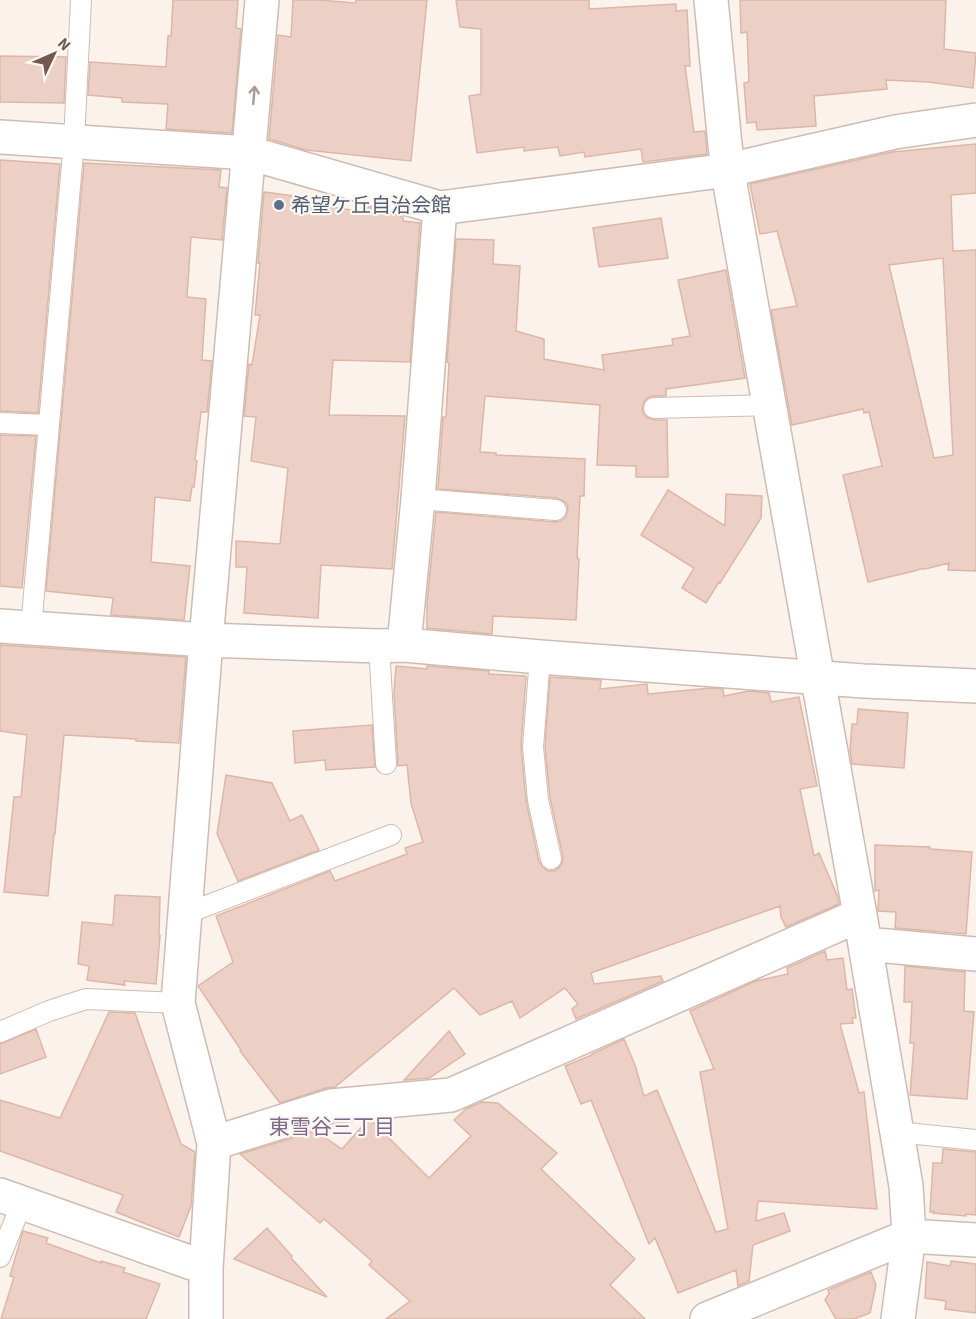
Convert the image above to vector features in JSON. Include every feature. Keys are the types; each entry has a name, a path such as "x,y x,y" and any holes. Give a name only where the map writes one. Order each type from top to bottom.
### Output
{"street":[{"path":"210,1317 207,1268 214,1143 178,1003 206,640 262,0"},
{"path":"711,0 728,170 906,1186 909,1236 898,1319"},
{"path":"0,137 249,153 440,208 728,170 895,132 976,120"},
{"path":"391,646 418,500 440,208"},
{"path":"16,627 206,640 391,646 864,681 976,686"},
{"path":"214,1143 331,1106 451,1095 862,929 976,954"},
{"path":"11,1199 207,1268"},
{"path":"707,1319 909,1236 976,1240"}],"lane":[{"path":"16,627 49,425 74,141 81,0"},
{"path":"654,408 770,405"},
{"path":"0,423 49,425"},
{"path":"418,500 556,510"},
{"path":"386,764 391,646"},
{"path":"540,657 533,747 537,800 551,859"},
{"path":"185,914 391,836"},
{"path":"0,1032 49,1011 86,999 178,1003"},
{"path":"897,1132 976,1140"},
{"path":"0,1257 11,1199"}],"building":[{"path":"173,0 238,0 236,28 241,29 232,133 166,129 168,104 122,102 122,98 88,95 90,62 166,67"},
{"path":"293,0 355,3 356,0 427,0 411,161 306,150 269,139 278,35 291,37"},
{"path":"456,0 589,0 589,9 676,4 676,11 687,10 690,66 685,66 694,132 705,131 707,154 643,162 641,149 585,157 584,152 560,156 558,147 524,151 524,147 477,153 469,96 481,94 481,29 460,27"},
{"path":"740,0 946,0 944,49 976,53 973,88 928,82 886,80 887,89 814,96 816,126 757,130 756,122 747,123 744,83 749,82 747,32 741,33"},
{"path":"0,56 66,57 64,103 0,102"},
{"path":"976,144 976,193 951,195 953,251 976,250 976,571 948,570 949,563 868,582 843,475 882,466 869,412 864,413 863,409 792,425 771,310 797,306 777,231 760,234 750,184 892,152","holes":["943,258 953,455 934,458 889,265"]},
{"path":"0,160 60,164 38,413 0,411"},
{"path":"84,163 221,170 219,187 227,188 222,240 191,237 187,297 206,299 202,360 212,361 207,412 201,412 194,487 192,487 190,501 155,497 151,562 190,566 184,620 111,615 113,598 46,591"},
{"path":"264,192 316,199 315,205 367,212 368,207 403,217 403,221 420,223 410,362 333,360 329,415 405,416 392,569 321,565 318,618 244,613 247,567 236,567 236,541 280,544 288,468 251,461 256,417 244,416 249,364 252,365 260,315 255,315"},
{"path":"661,218 668,258 599,267 593,228"},
{"path":"456,239 494,240 493,264 520,266 516,331 544,339 544,359 604,370 602,355 673,345 672,339 690,336 678,280 726,270 745,378 666,389 666,396 647,398 642,409 644,415 654,420 667,420 668,477 636,477 636,466 597,465 600,405 485,396 480,452 496,453 496,455 585,459 584,496 580,496 576,620 493,616 492,634 427,628 427,603 436,512 555,522 561,521 568,510 567,504 557,498 438,489 443,417 446,417 449,363 447,362"},
{"path":"0,435 36,436 22,588 0,586"},
{"path":"668,490 725,526 726,494 762,496 761,518 706,603 682,588 694,568 641,535"},
{"path":"0,645 186,657 179,743 64,735 48,896 4,892 14,797 21,797 27,735 0,731"},
{"path":"396,666 489,671 489,674 526,677 521,746 526,801 539,862 548,871 559,868 563,857 550,798 545,747 550,677 601,680 600,689 647,684 648,694 711,688 723,689 724,696 749,691 769,693 771,702 799,697 817,786 800,789 814,856 819,853 839,904 786,927 781,917 780,906 591,973 594,984 661,976 663,981 576,1019 572,1009 578,1004 565,988 520,1018 512,1001 480,1015 454,988 335,1087 280,1103 240,1051 198,986 233,962 216,916 330,871 335,881 407,854 405,848 423,842 411,803 407,765 398,766 394,693"},
{"path":"858,709 908,713 904,768 852,764 850,750 852,724 857,724"},
{"path":"372,725 375,767 326,770 325,760 295,763 293,731"},
{"path":"226,775 272,783 290,821 302,815 319,850 238,881 217,834"},
{"path":"875,845 930,847 930,849 972,852 966,934 895,928 896,912 878,911 879,890 875,891"},
{"path":"115,895 160,897 156,984 124,981 125,985 87,980 89,966 78,964 82,922 113,925"},
{"path":"825,951 827,960 843,958 847,990 852,989 856,1018 852,1018 853,1023 840,1024 859,1093 864,1092 877,1209 758,1201 756,1221 784,1213 790,1231 753,1245 749,1281 738,1286 736,1270 678,1293 655,1238 649,1244 591,1100 581,1104 565,1066 624,1039 644,1096 657,1090 716,1232 728,1229 700,1072 714,1069 690,1011 756,981 788,974 787,968"},
{"path":"905,966 965,972 964,1011 974,1012 967,1099 910,1095 914,1043 910,1043 912,1002 904,1002"},
{"path":"109,1012 135,1013 181,1144 195,1152 191,1206 179,1237 116,1212 123,1195 0,1151 0,1100 60,1118"},
{"path":"36,1029 46,1057 0,1074 0,1044"},
{"path":"449,1031 465,1054 429,1078 404,1080"},
{"path":"482,1102 498,1103 557,1153 541,1169 635,1259 610,1285 645,1319 386,1319 410,1301 369,1265 372,1261 324,1219 320,1223 240,1154 315,1131 342,1149 366,1122 372,1121 429,1178 471,1136 454,1120 466,1109"},
{"path":"943,1149 976,1152 976,1215 930,1212 933,1163 942,1163"},
{"path":"267,1228 292,1256 291,1258 327,1297 234,1259"},
{"path":"23,1231 48,1238 46,1243 101,1263 101,1261 125,1268 123,1272 160,1284 146,1319 1,1319 14,1277 10,1276"},
{"path":"951,1261 976,1264 976,1313 945,1309 946,1301 925,1298 927,1262 950,1266"},
{"path":"871,1272 876,1285 870,1313 854,1319 836,1319 825,1300 829,1294 828,1290"}],"place":[{"name":"希望ケ丘自治会館","path":"279,205"}],"district":[{"name":"東雪谷三丁目","path":"332,1127"}]}
